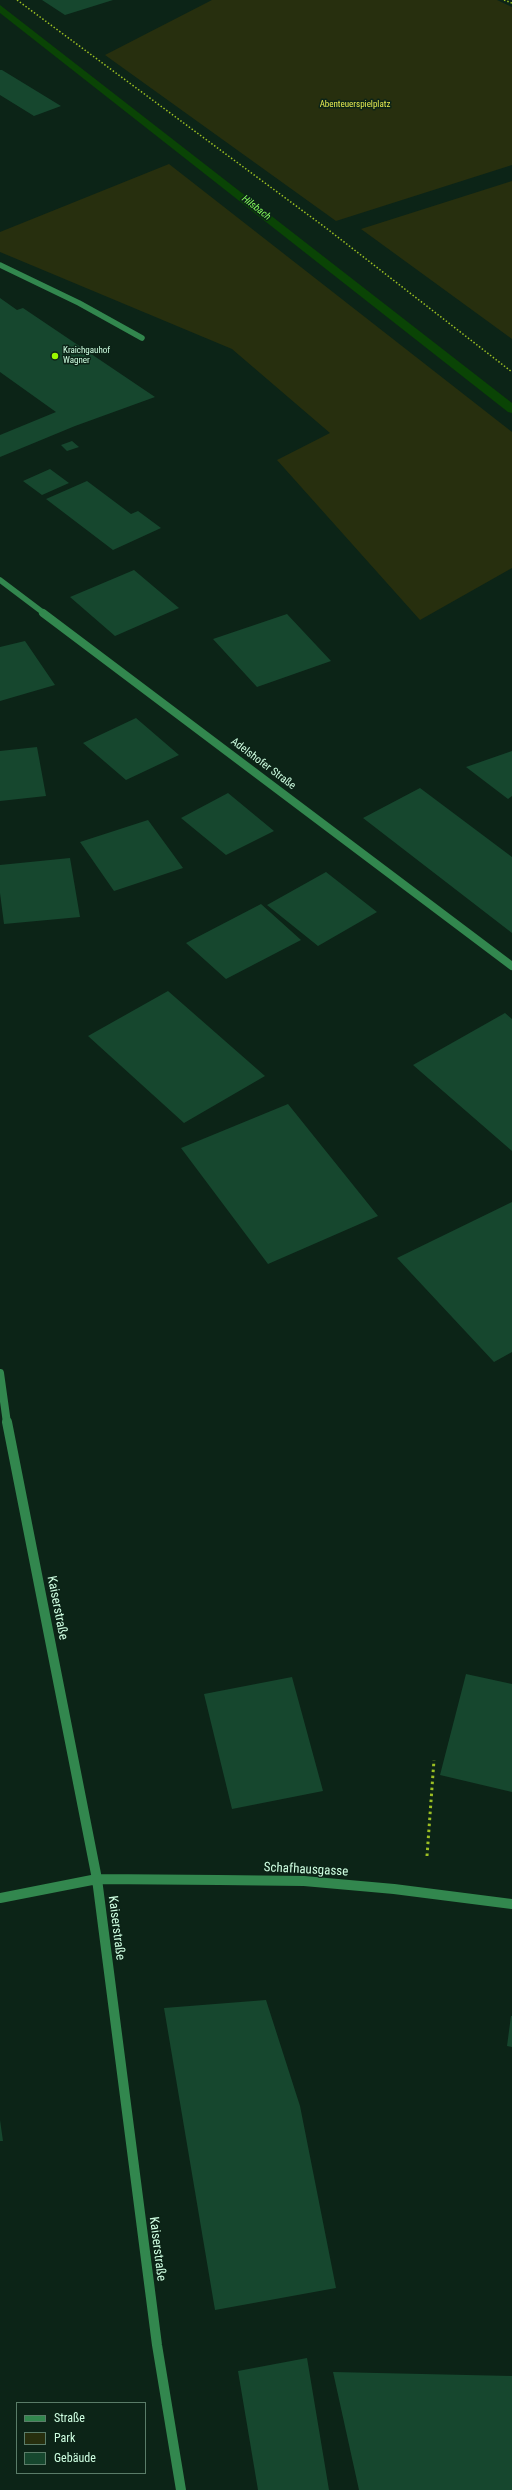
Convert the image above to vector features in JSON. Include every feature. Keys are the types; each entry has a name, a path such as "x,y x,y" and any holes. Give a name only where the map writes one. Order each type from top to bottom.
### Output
{"street":[{"path":"0,265 79,303 142,338"},
{"name":"Adelshofer Straße","path":"0,580 512,966"},
{"name":"Kaiserstraße","path":"0,1373 12,1447 97,1879 156,2345 180,2490"},
{"name":"Schafhausgasse","path":"0,1898 97,1879 304,1881 424,1892 512,1904"}],"path":[{"path":"17,0 326,228 512,372"},
{"path":"504,0 512,3"},
{"path":"424,1892 434,1760"}],"green space":[{"name":"Abenteuerspielplatz","path":"212,0 497,0 512,7 512,165 336,221 105,55"},
{"path":"169,164 512,432 512,568 420,620 277,460 330,433 232,349 0,252 0,232"},
{"path":"512,181 512,339 361,229"}],"building":[{"path":"42,0 113,0 65,15"},
{"path":"0,70 61,106 34,116 0,95"},
{"name":"Kraichgauhof Wagner","path":"0,298 17,310 23,308 155,397 75,426 0,457 0,435 56,412 0,372"},
{"path":"72,441 79,447 67,451 61,445"},
{"path":"50,469 69,483 42,495 23,481"},
{"path":"87,481 131,514 138,511 161,528 113,550 46,499"},
{"path":"134,570 179,608 115,636 70,597"},
{"path":"287,614 331,661 257,687 213,639"},
{"path":"25,641 55,685 0,701 0,647"},
{"path":"136,718 179,755 126,780 83,743"},
{"path":"37,747 46,796 0,801 0,751"},
{"path":"512,751 512,796 508,799 466,767"},
{"path":"420,788 512,857 512,933 363,818"},
{"path":"228,793 274,831 226,855 181,818"},
{"path":"148,820 183,868 114,891 80,842"},
{"path":"70,858 80,917 4,924 0,893 0,865"},
{"path":"326,872 377,912 318,946 267,905"},
{"path":"261,904 301,940 226,979 186,943"},
{"path":"168,991 265,1076 184,1123 88,1036"},
{"path":"505,1013 512,1019 512,1151 413,1065"},
{"path":"288,1104 378,1216 268,1264 181,1148"},
{"path":"512,1202 512,1352 494,1362 397,1258"},
{"path":"466,1674 512,1684 512,1792 440,1775"},
{"path":"292,1677 323,1791 232,1809 204,1694"},
{"path":"266,2000 300,2106 336,2288 215,2310 164,2008"},
{"path":"512,2016 512,2047 507,2046"},
{"path":"0,2120 3,2141 0,2141"},
{"path":"307,2358 329,2490 258,2490 238,2371"},
{"path":"333,2372 512,2376 512,2490 359,2490"}],"waterway":[{"name":"Hilsbach","path":"0,8 512,409"}],"place":[{"name":"Kraichgauhof Wagner","path":"55,356"}]}
